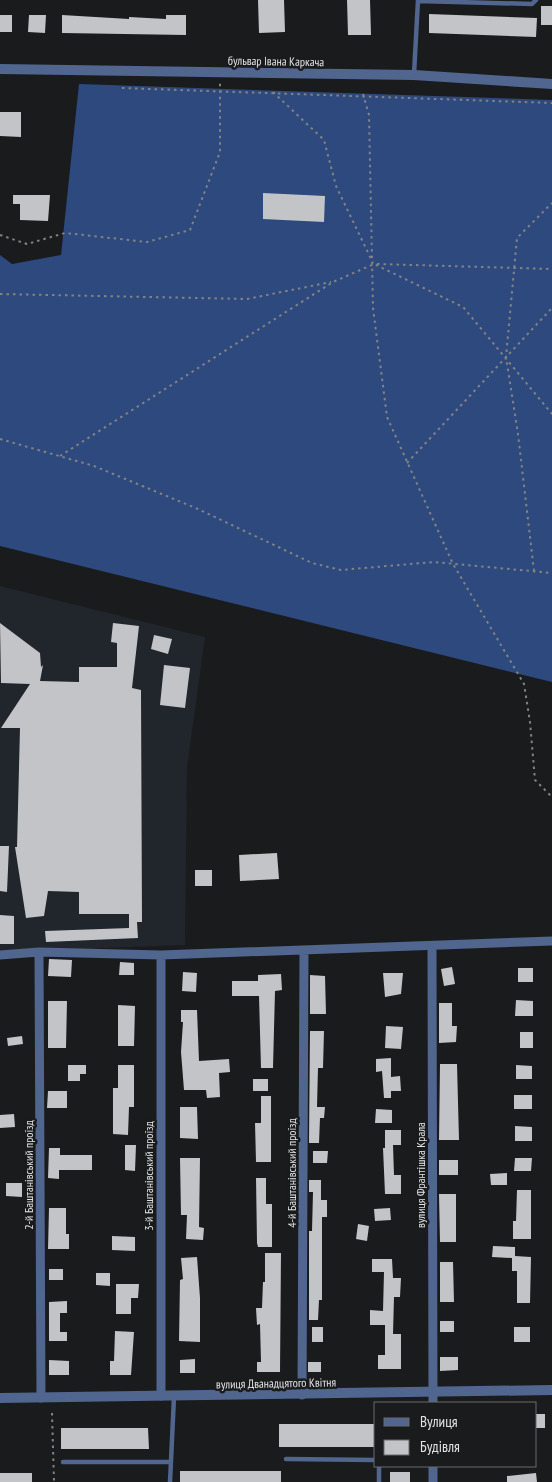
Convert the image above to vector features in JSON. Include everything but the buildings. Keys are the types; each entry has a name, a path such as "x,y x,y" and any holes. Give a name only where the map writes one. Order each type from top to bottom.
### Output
{"street":[{"name":"бульвар Івана Каркача","path":"0,69 414,75 552,84"},
{"path":"0,955 39,952 160,955 432,947 552,941"},
{"name":"вулиця Франтішка Крала","path":"432,947 433,1402"},
{"name":"4-й Баштанівський проїзд","path":"302,1396 304,950"},
{"name":"2-й Баштанівський проїзд","path":"39,952 41,1398"},
{"name":"3-й Баштанівський проїзд","path":"160,955 161,1396"},
{"name":"вулиця Дванадцятого Квітня","path":"0,1398 302,1396 552,1390"},
{"path":"433,1467 433,1482"}],"lane":[{"path":"414,75 418,1 532,4 536,0"},
{"path":"170,1482 174,1397"},
{"path":"286,1459 374,1460"},
{"path":"63,1462 170,1462"},
{"path":"379,1467 379,1482"}],"path":[{"path":"0,235 27,244 65,233 147,242 190,230 220,152 220,73"},
{"path":"122,88 363,94 552,103"},
{"path":"273,92 324,140 336,186 374,264 463,306 552,414"},
{"path":"363,94 369,116 374,264 373,308 387,416 453,564 524,684 530,722 535,780 552,797"},
{"path":"534,571 518,434 506,357 517,238 552,203"},
{"path":"60,456 333,282 374,264 552,269"},
{"path":"0,294 247,299 333,282"},
{"path":"407,462 552,308"},
{"path":"0,439 94,466 198,509 312,563 341,570 434,562 552,573"},
{"path":"52,1413 54,1482"}],"shaded area":[{"path":"79,84 552,100 552,682 0,546 0,255 12,264 61,255"},
{"path":"0,586 205,637 187,768 185,945 0,952"}]}
